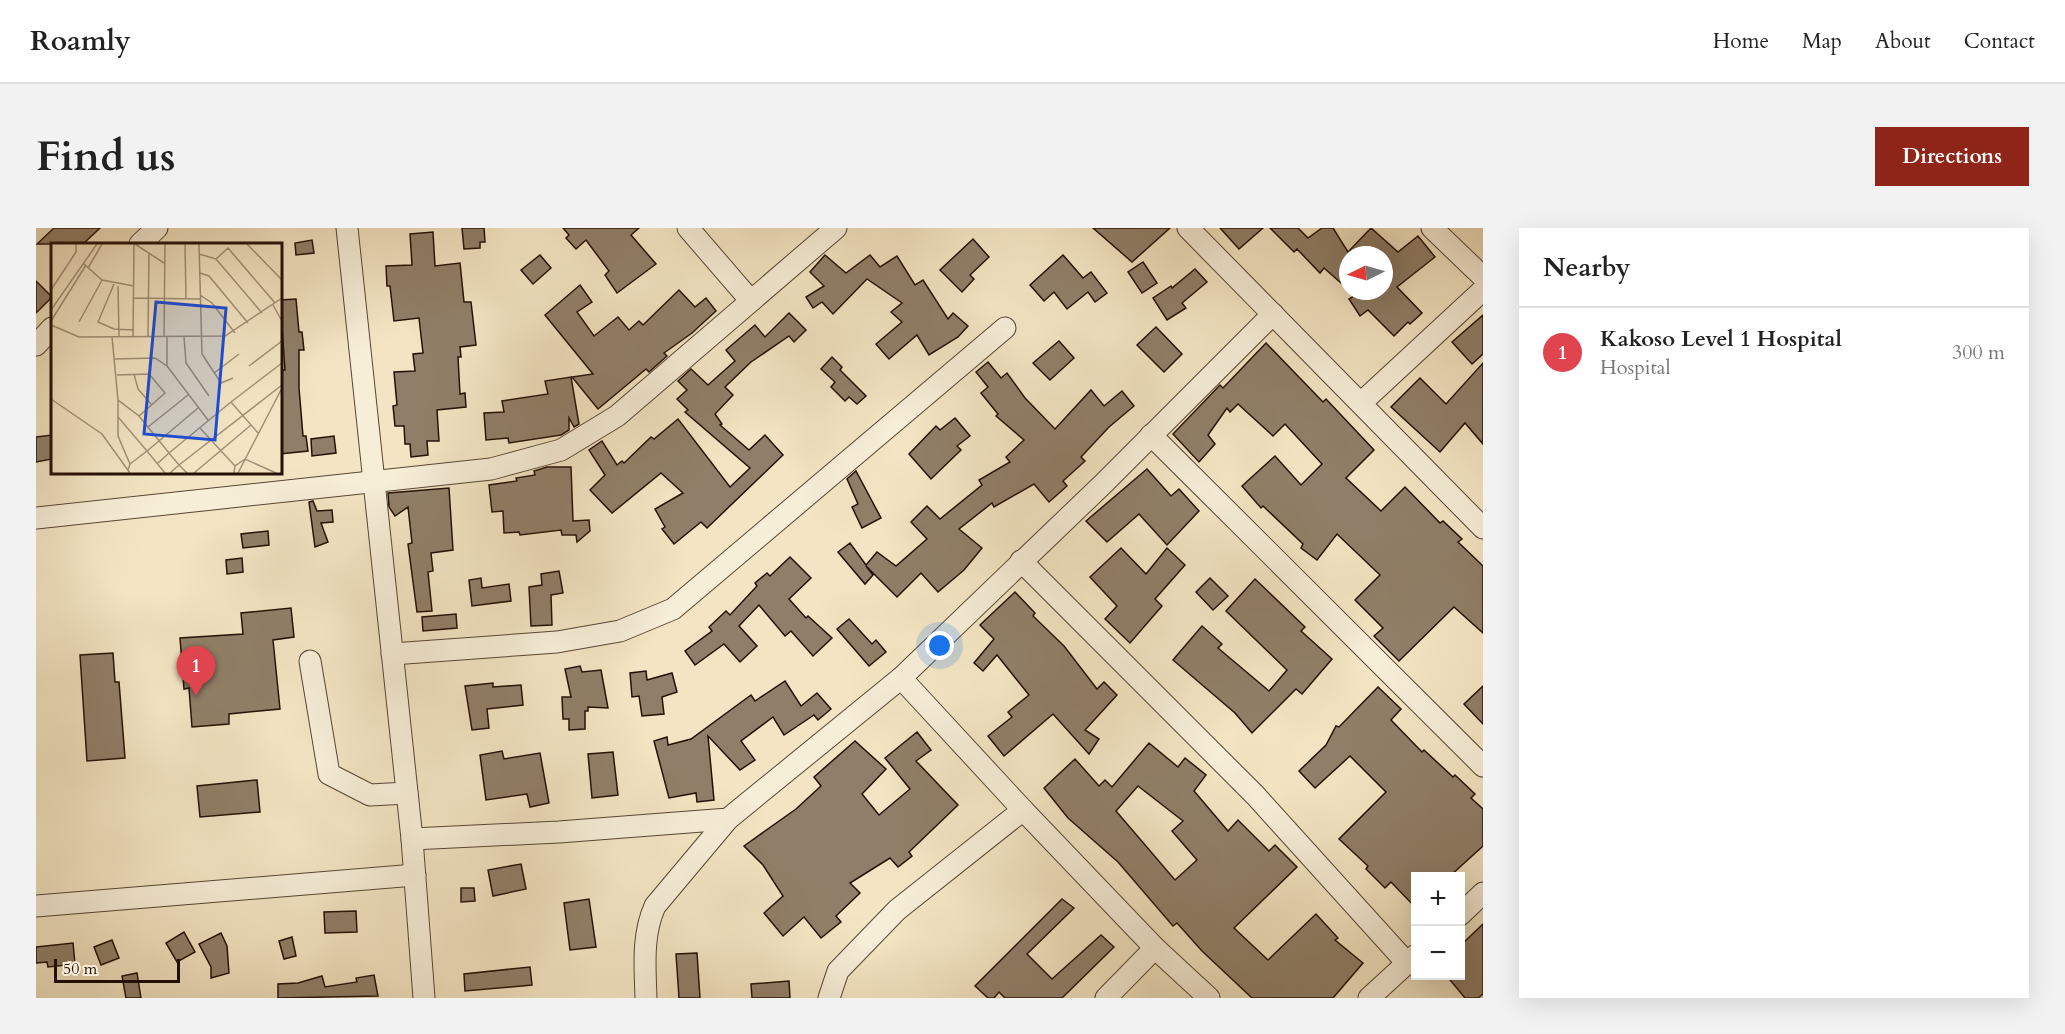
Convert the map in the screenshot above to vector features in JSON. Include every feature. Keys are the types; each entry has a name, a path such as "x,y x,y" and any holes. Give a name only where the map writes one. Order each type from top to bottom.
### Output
{"street":[{"path":"141,243 158,228"},
{"path":"347,228 412,839 424,998"},
{"path":"688,228 751,301"},
{"path":"36,518 374,483 491,468 561,450 617,416 836,228"},
{"path":"1188,228 1483,528"},
{"path":"1432,228 1483,277"},
{"path":"1361,403 1483,290"},
{"path":"646,998 644,958 648,923 655,906 728,819 901,678 1273,314"},
{"path":"392,654 557,642 620,631 673,609 1005,328"},
{"path":"36,345 51,329"},
{"path":"1151,435 1483,766"},
{"path":"1021,561 1255,795 1411,959 1369,998"},
{"path":"310,661 329,774 370,795 407,793"},
{"path":"901,678 1155,948 1209,998"},
{"path":"829,998 838,971 897,910 1023,810"},
{"path":"412,839 559,832 728,819"},
{"path":"36,906 415,875"},
{"path":"1465,911 1483,893"},
{"path":"1106,998 1155,948"}],"building":[{"path":"54,228 100,228 84,243 37,244"},
{"path":"462,228 484,228 485,242 480,242 480,248 464,249"},
{"path":"563,228 639,228 631,235 656,264 617,293 605,275 609,271 586,240 576,249 566,238 569,235"},
{"path":"1093,228 1170,228 1132,262"},
{"path":"1220,228 1263,228 1239,249"},
{"path":"1270,228 1298,228 1308,238 1322,228 1333,228 1344,246 1339,246 1339,281 1324,268 1320,273 1297,249 1294,252"},
{"path":"1371,228 1391,246 1354,246"},
{"path":"433,232 435,266 460,263 464,302 471,302 476,345 460,347 461,357 458,357 460,394 465,393 466,407 437,410 439,441 427,441 428,455 411,457 410,444 405,444 404,426 395,426 393,406 397,405 394,372 415,371 413,354 423,353 419,318 394,321 390,286 387,286 386,266 412,265 410,234"},
{"path":"1418,236 1435,257 1397,287 1422,313 1410,324 1408,322 1394,336 1368,310 1360,316 1350,300 1393,300 1393,248 1398,252"},
{"path":"973,239 989,257 970,275 974,279 962,292 940,270"},
{"path":"312,240 314,253 296,255 295,243"},
{"path":"540,255 551,268 533,284 521,270"},
{"path":"825,255 846,273 870,255 880,267 897,256 915,285 923,280 948,319 953,313 968,326 958,337 929,355 917,335 889,359 876,344 902,322 891,312 902,303 867,279 833,314 822,302 813,308 806,297 824,286 810,272"},
{"path":"1063,255 1083,278 1091,272 1107,293 1095,302 1088,292 1067,309 1054,292 1044,301 1030,285"},
{"path":"1143,262 1157,283 1142,293 1128,272"},
{"path":"1195,269 1207,282 1182,303 1186,308 1167,320 1153,298 1171,286 1172,288"},
{"path":"36,281 51,298 36,313"},
{"path":"580,285 592,302 577,312 594,336 618,317 629,330 639,321 643,325 679,290 695,307 706,298 716,311 692,333 664,353 667,356 649,372 646,369 598,409 572,377 593,374 545,315"},
{"path":"296,299 299,332 302,332 304,350 299,350 299,388 303,436 306,436 308,451 282,454 282,370 285,370 282,300"},
{"path":"789,313 806,330 794,342 789,336 751,362 725,387 733,395 715,414 722,424 720,425 749,450 765,435 783,455 707,528 701,522 674,544 662,529 665,527 655,509 683,493 661,473 612,513 590,490 605,475 589,450 602,441 617,465 622,461 624,463 651,437 654,439 678,419 730,487 750,468 685,412 688,410 677,399 687,390 678,381 691,369 708,385 735,361 726,350 755,325 765,337"},
{"path":"1483,315 1483,354 1472,364 1452,342"},
{"path":"1156,327 1182,354 1164,372 1137,345"},
{"path":"1059,341 1074,358 1050,380 1033,363"},
{"path":"1266,343 1323,402 1326,399 1374,450 1346,478 1381,511 1405,487 1440,523 1443,521 1462,539 1458,542 1483,566 1483,633 1454,607 1399,661 1374,636 1383,628 1355,600 1380,575 1337,534 1317,560 1301,548 1303,544 1263,506 1261,508 1242,486 1275,456 1301,485 1322,464 1285,424 1273,436 1238,404 1230,412 1227,408 1208,435 1215,444 1199,462 1173,434 1220,385 1223,388"},
{"path":"832,357 842,367 840,370 866,396 857,404 849,397 845,401 831,387 835,382 821,369"},
{"path":"988,362 1001,378 1007,373 1025,398 1055,429 1091,390 1104,406 1122,391 1134,406 1109,427 1081,457 1085,461 1063,481 1067,486 1049,502 1034,484 994,507 992,503 959,529 982,548 964,570 938,592 921,573 897,597 866,566 873,575 865,584 838,552 850,543 866,565 877,552 896,566 927,539 911,522 927,506 940,519 982,485 979,480 1010,462 1006,457 1024,440 996,416 998,414 981,393 988,387 976,372"},
{"path":"1483,363 1483,444 1465,423 1440,452 1391,407 1420,378 1446,404"},
{"path":"571,377 579,424 574,427 569,418 569,430 561,435 509,443 508,438 486,440 484,413 504,412 502,401 548,394 545,381"},
{"path":"955,418 970,436 957,446 961,450 931,479 909,454 936,426 940,430"},
{"path":"51,435 51,459 36,462 36,437"},
{"path":"334,436 336,453 312,456 311,439"},
{"path":"547,467 571,467 573,521 589,520 590,531 577,542 576,535 562,535 561,530 520,535 519,532 504,533 503,511 492,512 489,485 517,481 516,478 535,475 534,471"},
{"path":"1147,469 1171,496 1179,489 1199,511 1167,545 1139,514 1107,542 1086,521"},
{"path":"856,471 881,518 862,528 852,507 858,504 847,479"},
{"path":"449,488 453,550 431,553 433,571 428,572 432,611 417,612 408,544 412,543 408,507 395,516 389,507 388,493"},
{"path":"313,501 317,511 332,510 333,522 321,523 328,542 315,547 309,502"},
{"path":"268,531 269,545 243,548 241,534"},
{"path":"1121,548 1146,574 1167,548 1185,565 1155,599 1162,606 1130,643 1105,619 1117,606 1090,577"},
{"path":"790,557 811,578 789,599 806,618 808,616 832,638 813,656 791,631 785,636 759,605 739,626 757,646 740,662 724,644 695,665 685,651 712,631 709,627 726,611 730,615 757,586 755,583 767,573 770,576"},
{"path":"242,558 243,572 227,574 226,560"},
{"path":"559,571 563,593 551,595 552,625 531,626 529,587 542,585 541,574"},
{"path":"481,578 482,588 509,584 511,601 472,606 469,580"},
{"path":"1210,578 1228,596 1213,610 1196,592"},
{"path":"1255,579 1305,627 1301,631 1332,659 1302,694 1296,689 1252,733 1235,713 1173,660 1202,626 1222,644 1218,648 1269,691 1287,670 1226,611"},
{"path":"1015,592 1035,613 1033,616 1064,646 1097,689 1104,682 1117,695 1085,730 1099,739 1089,754 1053,714 1004,756 988,736 1012,717 1008,712 1029,695 997,655 983,671 974,663 994,639 980,625"},
{"path":"291,608 294,637 273,640 280,709 229,714 229,724 192,727 189,688 184,689 180,638 243,634 241,613"},
{"path":"456,614 457,628 423,631 422,617"},
{"path":"849,619 872,644 876,640 886,652 869,666 837,629"},
{"path":"113,653 115,682 119,682 125,758 87,761 80,655"},
{"path":"580,666 582,672 601,670 608,708 588,707 588,711 585,711 585,729 569,730 569,719 563,719 562,697 571,697 565,669"},
{"path":"646,671 647,680 672,673 677,692 662,697 664,714 642,716 639,696 632,697 630,673"},
{"path":"785,681 801,706 817,693 831,709 818,720 814,715 784,735 773,717 741,741 755,760 740,770 708,736 714,800 697,802 696,793 669,798 654,741 667,737 668,745 691,739 751,695 755,701"},
{"path":"493,683 493,687 521,685 523,705 487,709 489,728 472,730 465,686"},
{"path":"1483,686 1483,724 1464,704"},
{"path":"1378,687 1401,709 1391,720 1422,752 1424,750 1475,794 1471,798 1483,809 1483,846 1454,872 1411,872 1411,903 1391,882 1385,888 1366,869 1368,866 1339,839 1386,792 1350,756 1315,788 1299,771 1326,745 1336,726 1339,727"},
{"path":"917,732 931,750 916,761 958,805 909,852 912,856 898,867 890,858 850,883 860,893 836,916 841,922 821,938 804,917 783,936 764,913 783,896 763,865 744,846 796,809 821,786 814,777 855,741 886,769 862,794 879,815 910,789 885,758"},
{"path":"1149,743 1178,767 1185,758 1206,775 1194,791 1228,831 1238,820 1269,851 1275,845 1297,867 1234,928 1268,960 1316,914 1338,938 1335,940 1363,963 1333,998 1252,998 1202,951 1177,923 1173,926 1118,862 1068,818 1044,788 1075,759 1099,786 1105,780 1112,787","holes":["1138,786 1183,821 1172,831 1197,860 1175,880 1116,811"]},
{"path":"502,751 504,759 540,753 549,803 530,807 527,794 486,800 480,755"},
{"path":"613,752 618,795 592,798 588,754"},
{"path":"257,780 260,812 200,817 197,786"},
{"path":"521,864 526,889 493,896 488,870"},
{"path":"461,888 474,888 475,901 461,902"},
{"path":"589,899 596,947 570,950 564,903"},
{"path":"1062,899 1074,908 1027,954 1052,979 1101,935 1114,947 1062,998 1005,998 999,992 994,998 988,998 975,986"},
{"path":"356,911 357,932 325,933 324,912"},
{"path":"1483,924 1483,994 1478,998 1465,998 1450,980 1465,980 1465,941"},
{"path":"184,932 195,952 177,962 166,943"},
{"path":"221,933 227,946 229,973 211,978 211,967 199,944"},
{"path":"292,937 296,956 284,959 279,941"},
{"path":"112,940 119,958 101,965 94,947"},
{"path":"73,943 75,964 48,967 47,962 36,963 36,947"},
{"path":"697,953 700,998 679,998 676,954"},
{"path":"530,967 532,985 465,991 464,974"},
{"path":"137,973 141,998 126,998 122,976"},
{"path":"374,975 378,996 278,998 278,984 298,983 322,976 325,987 357,982 356,978"},
{"path":"789,981 790,998 752,998 751,984"}],"place":[{"name":"Kakoso Level 1 Hospital","path":"196,696"}]}
